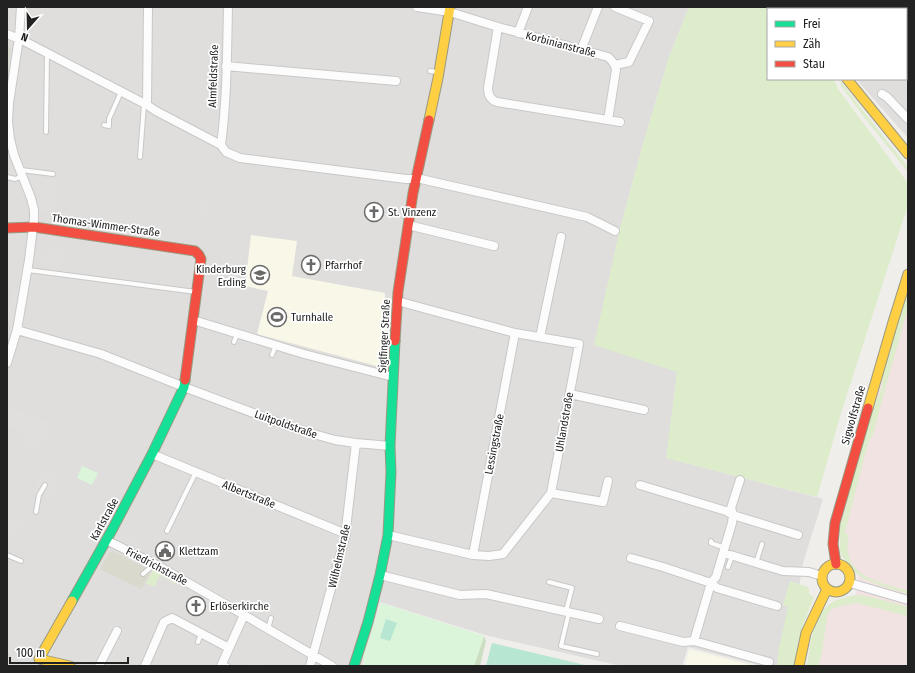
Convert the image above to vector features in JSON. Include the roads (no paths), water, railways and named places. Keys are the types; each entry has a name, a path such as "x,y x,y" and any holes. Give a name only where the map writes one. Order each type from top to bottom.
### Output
{"street":[{"path":"7,363 17,330 34,227 34,210 31,198 14,154 8,122 21,7"},
{"path":"145,104 148,7"},
{"name":"Almfeldstraße","path":"221,145 223,131 228,7"},
{"name":"Korbinianstraße","path":"417,7 450,10 498,27 608,58 615,65"},
{"path":"518,33 528,7"},
{"path":"581,50 598,7"},
{"path":"608,120 616,70 615,65 629,62 648,21 615,7"},
{"name":"Siglfinger Straße","path":"354,666 368,622 388,535 391,472 390,446 397,302 408,225 434,72 450,10"},
{"path":"498,27 488,88 491,98 498,102 620,122"},
{"path":"7,34 18,38 145,104 221,145 226,152 240,158 406,179 421,178 587,217 614,231"},
{"path":"226,66 396,81"},
{"path":"848,80 908,154"},
{"path":"882,94 887,97 908,119"},
{"path":"408,225 494,246"},
{"name":"Thomas-Wimmer-Straße","path":"7,228 34,227 194,251 201,259 197,288"},
{"path":"540,337 561,237"},
{"name":"Sigwolfstraße","path":"836,564 833,544 835,523 880,365 908,274"},
{"path":"184,387 197,288"},
{"name":"Uhlandstraße","path":"388,535 473,555 489,556 503,554 551,493 579,344 515,333 397,302"},
{"path":"193,320 304,354 393,377"},
{"name":"Luitpoldstraße","path":"17,330 100,354 277,422 310,433 335,440 390,446"},
{"name":"Lessingstraße","path":"473,555 515,333"},
{"name":"Karlstraße","path":"70,666 37,662 113,528 152,454 184,387"},
{"path":"570,394 644,410"},
{"name":"Wilhelmstraße","path":"310,666 314,656 346,534 356,443"},
{"name":"Albertstraße","path":"152,454 346,534"},
{"path":"694,641 712,583 716,577 732,523 733,515 731,508 740,480"},
{"path":"551,493 603,502 608,481"},
{"path":"640,485 798,534"},
{"name":"Friedrichstraße","path":"106,540 153,563 244,615 269,627 332,666"},
{"path":"724,550 732,555 783,571 809,572 822,576"},
{"path":"632,558 712,583 717,588 777,606"},
{"path":"836,564 847,569 850,576 850,583 841,592 834,592 827,589 823,583 822,576 824,571 827,567 836,564"},
{"path":"380,575 460,595 486,594 599,619"},
{"path":"850,583 908,600"},
{"path":"799,666 806,633 827,589"},
{"path":"224,665 229,648 244,615"},
{"path":"145,666 164,622 172,618 229,648"},
{"path":"620,626 683,642 694,641 769,662"},
{"path":"99,666 116,631"}],"lane":[{"path":"46,132 47,53"},
{"path":"104,125 109,126 110,119 121,92"},
{"path":"140,157 145,104"},
{"path":"7,177 15,179 22,173 53,174"},
{"path":"28,270 197,288"},
{"path":"234,342 238,333"},
{"path":"272,355 276,345"},
{"path":"167,531 196,472"},
{"path":"36,512 39,495 45,485"},
{"path":"711,541 711,543 724,550"},
{"path":"756,563 762,544"},
{"path":"7,555 21,561"},
{"path":"728,568 732,555"},
{"path":"143,574 153,563"},
{"path":"549,582 572,588 561,646 597,654"},
{"path":"269,627 271,618"},
{"path":"198,642 201,634"}],"place":[{"name":"St. Vinzenz","path":"374,212"},
{"name":"Pfarrhof","path":"311,265"},
{"name":"Kinderburg Erding","path":"260,275"},
{"name":"Turnhalle","path":"277,317"},
{"name":"Klettzam","path":"165,551"},
{"name":"Erlöserkirche","path":"196,606"}]}
